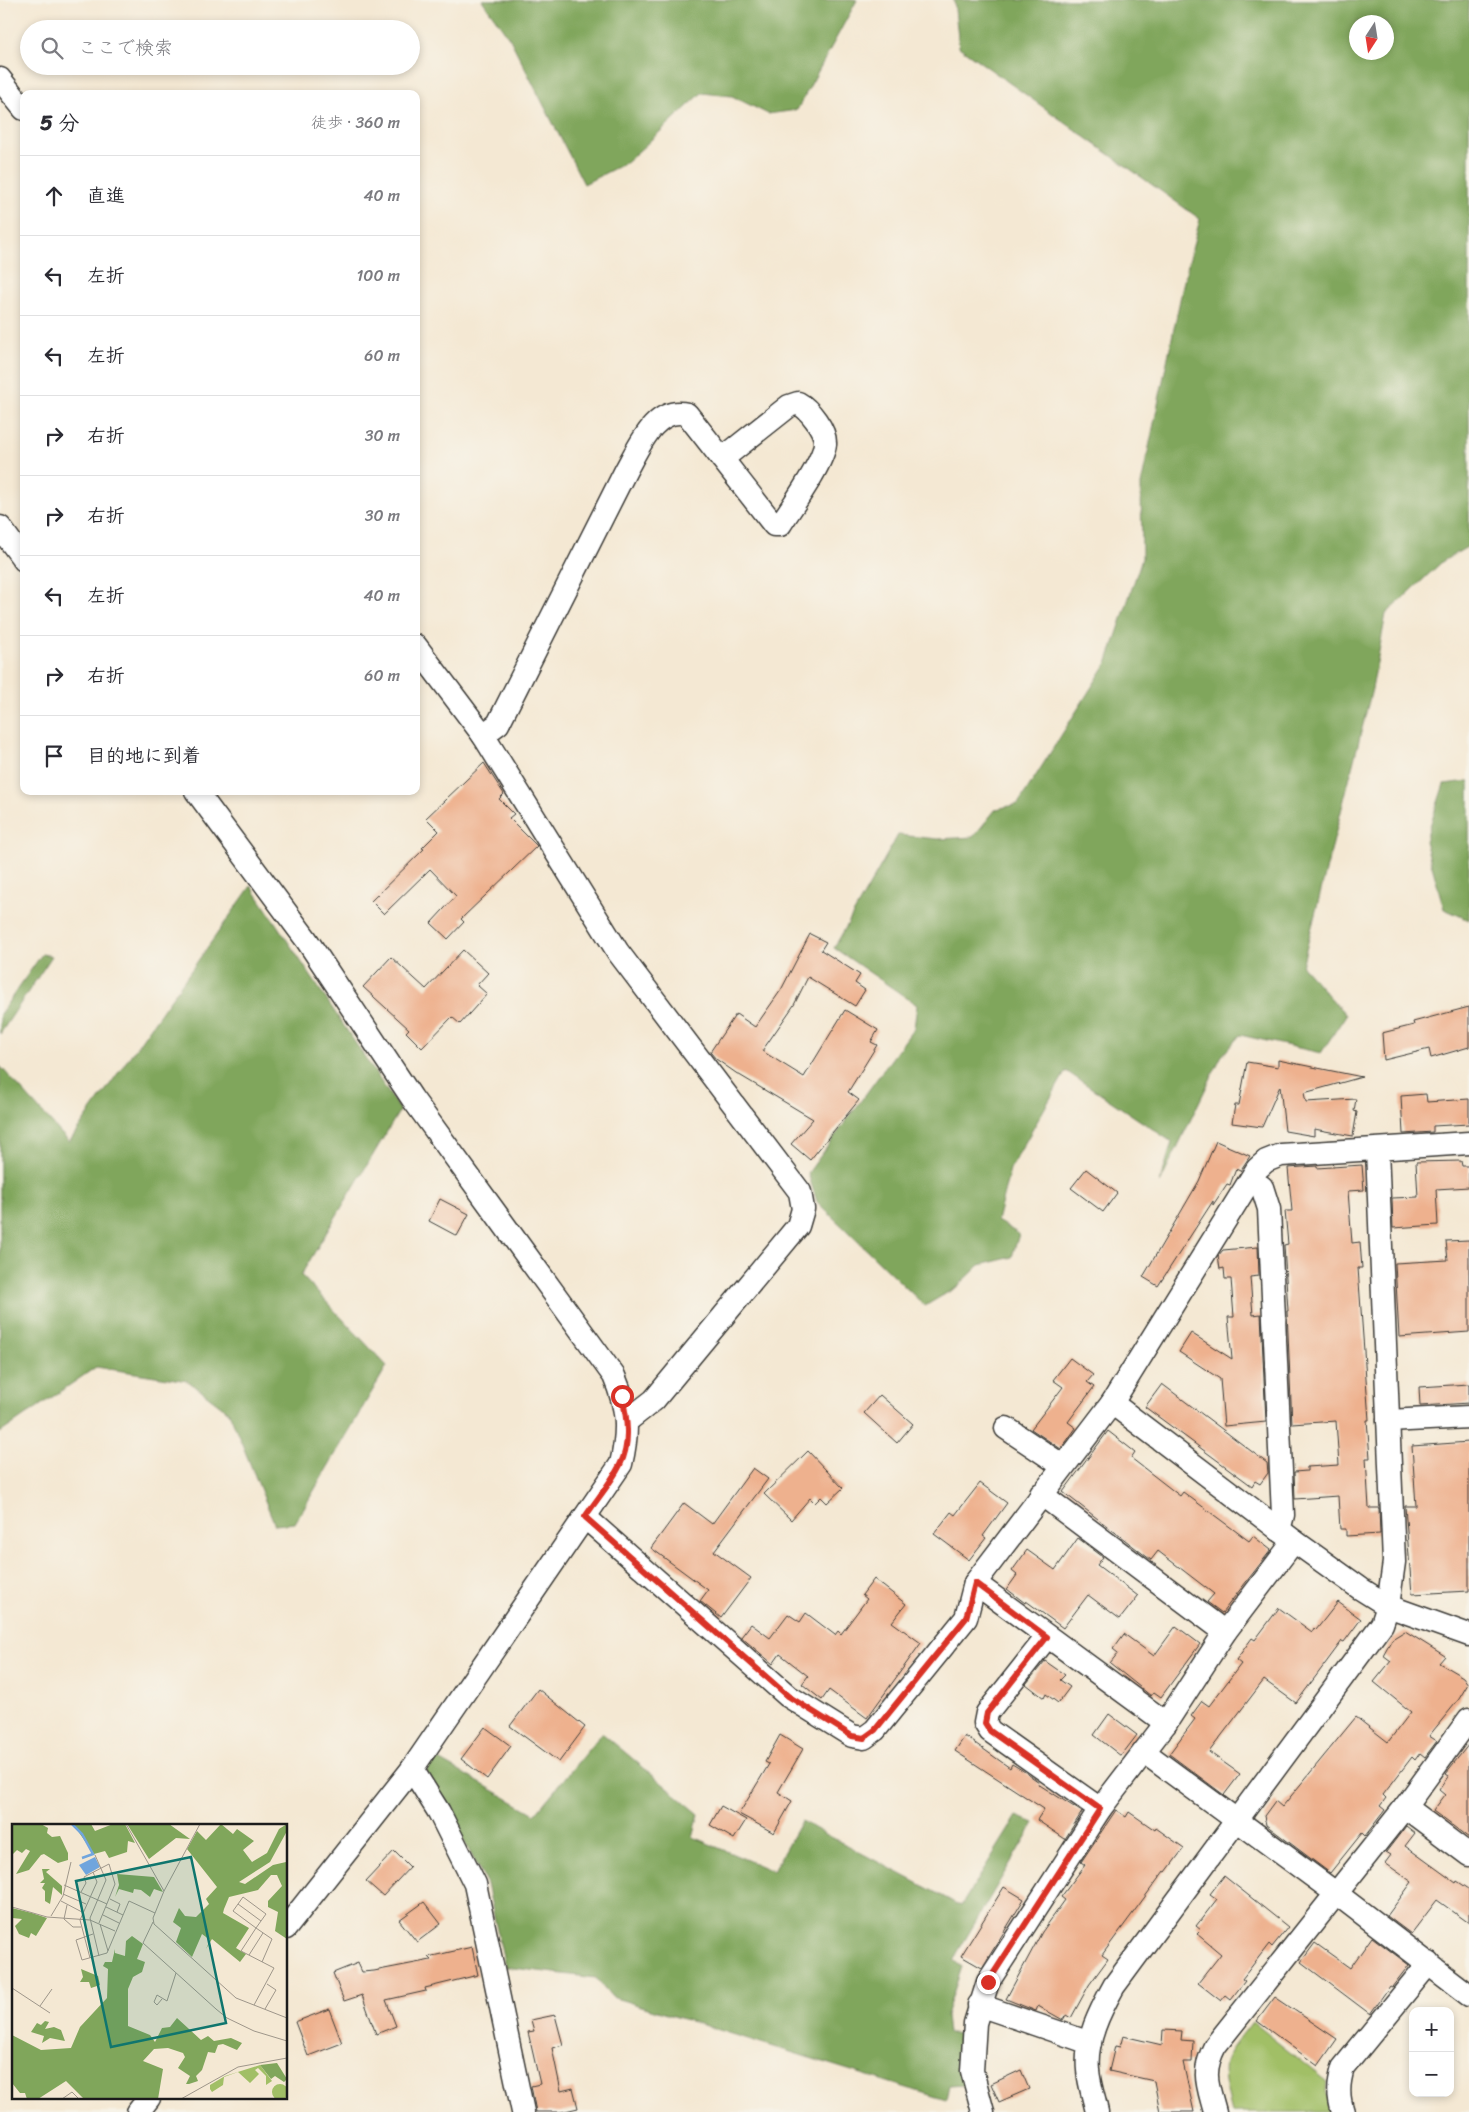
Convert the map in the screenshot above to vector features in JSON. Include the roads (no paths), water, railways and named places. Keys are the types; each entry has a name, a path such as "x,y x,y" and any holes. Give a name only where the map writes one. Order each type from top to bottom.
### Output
{"street":[{"path":"0,79 20,104"},
{"path":"483,735 498,724 626,470 646,434 660,419 672,413 688,414 722,459 774,525 780,525 821,458 826,442 821,430 806,407 798,403 789,406 722,459"},
{"path":"0,527 20,554"},
{"path":"420,651 483,735 618,952 800,1192 803,1209 798,1226 654,1400 627,1421"},
{"path":"199,795 306,939 412,1098 614,1376 622,1396 627,1421 626,1443 621,1464 412,1769 288,1925"},
{"path":"585,1517 788,1696 852,1736 864,1738 875,1730 966,1618 975,1583 1112,1403 1251,1180 1266,1161 1280,1155 1469,1143"},
{"path":"1097,2112 1088,2071 1090,2043 1099,2013 1114,1986 1382,1624 1388,1606 1394,1562 1377,1150"},
{"path":"983,2112 972,2071 975,2023 979,2005 988,1982 1100,1809 1166,1723 1287,1536 1283,1515 1269,1209 1262,1187 1251,1180"},
{"path":"1112,1403 1287,1536 1388,1606 1469,1635"},
{"path":"1388,1420 1469,1417"},
{"path":"1006,1428 1063,1466"},
{"path":"1042,1494 1225,1632"},
{"path":"975,1583 1166,1723"},
{"path":"1047,1637 987,1713 985,1723 990,1731 1100,1809"},
{"path":"1215,2112 1206,2068 1215,2046 1337,1894 1468,1723"},
{"path":"1144,1752 1469,1994"},
{"path":"412,1769 439,1812 475,1884 523,2112"},
{"path":"1405,1807 1469,1855"},
{"path":"1343,2112 1338,2095 1338,2082 1343,2068 1429,1963"},
{"path":"979,2005 1090,2043"},
{"path":"138,2112 147,2100"}]}
